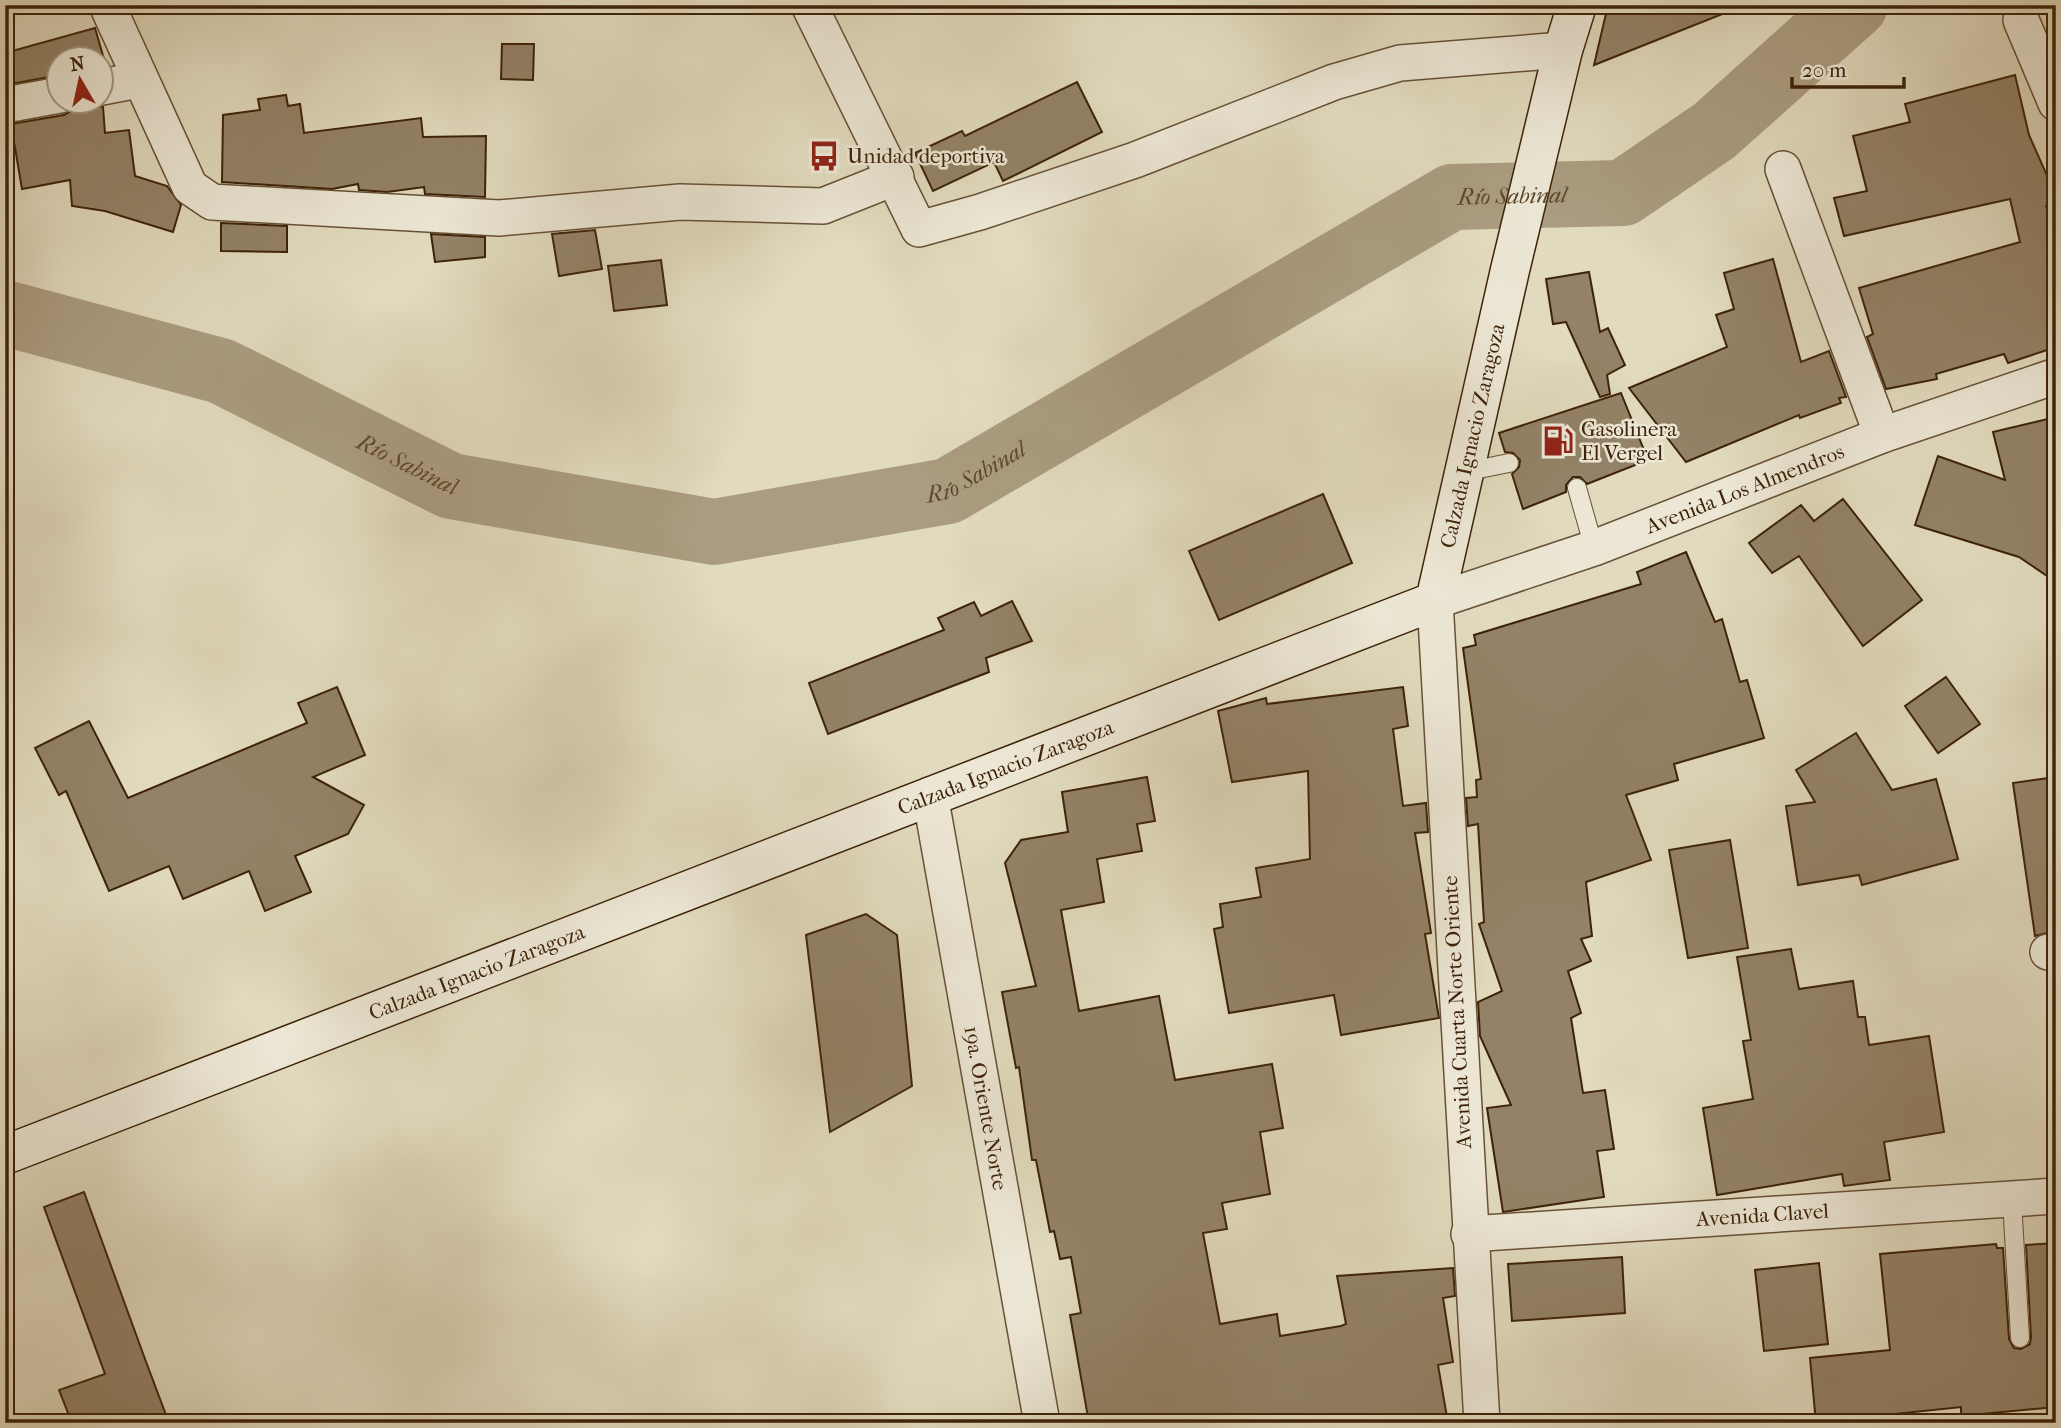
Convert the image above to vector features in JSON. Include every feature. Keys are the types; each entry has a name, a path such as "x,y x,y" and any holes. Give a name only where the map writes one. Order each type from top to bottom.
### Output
{"street":[{"path":"107,5 138,80 190,187 212,202 245,207 499,218 680,202 823,206 896,177"},
{"path":"809,5 896,177 919,229 1109,169 1334,82 1400,63 1563,50"},
{"name":"Calzada Ignacio Zaragoza","path":"5,1155 1435,601 1510,270 1563,50 1577,5"},
{"path":"2021,20 2056,103"},
{"path":"116,84 138,80"},
{"path":"5,105 46,98"},
{"path":"1783,169 1882,435"},
{"name":"Avenida Los Almendros","path":"1435,601 1594,548 1882,435 2056,376"},
{"name":"Avenida Cuarta Norte Oriente","path":"1435,601 1469,1234 1482,1423"},
{"name":"19a. Oriente Norte","path":"930,795 1042,1423"},
{"name":"Avenida Clavel","path":"1469,1234 2056,1196"}],"lane":[{"path":"1464,472 1509,463"},
{"path":"1577,488 1594,548"},
{"path":"2012,1200 2020,1338"}],"building":[{"path":"1608,5 1739,5 1740,7 1594,65"},
{"path":"95,28 100,46 46,46 46,78 5,85 5,53"},
{"path":"502,44 534,44 533,80 501,79"},
{"path":"2015,75 2029,135 2056,196 2056,202 2046,206 2056,235 2056,347 2008,363 2004,354 1936,374 1937,379 1886,389 1867,337 1873,334 1859,288 2020,242 2010,199 1844,236 1834,198 1867,191 1853,136 1910,122 1905,104"},
{"path":"1077,82 1102,132 1003,181 994,162 933,191 915,153 962,131 965,136"},
{"path":"286,95 288,106 300,104 304,133 421,118 423,137 486,136 485,197 425,194 424,187 387,192 359,190 358,184 332,189 222,182 223,115 260,110 258,99"},
{"path":"58,116 104,116 105,133 129,130 135,176 167,186 181,205 173,232 105,211 72,206 70,180 22,189 11,124"},
{"path":"221,223 287,226 287,252 221,251"},
{"path":"595,230 602,269 559,276 552,234"},
{"path":"431,234 485,237 485,257 435,262"},
{"path":"1773,259 1801,362 1829,351 1846,397 1839,398 1841,403 1800,418 1799,415 1686,462 1629,388 1727,347 1716,315 1734,309 1724,273"},
{"path":"661,260 667,305 614,311 608,266"},
{"path":"1589,272 1600,332 1608,328 1625,365 1607,375 1610,394 1600,397 1566,322 1553,324 1546,279"},
{"path":"1621,393 1648,460 1587,484 1580,477 1573,477 1566,485 1566,492 1523,509 1512,474 1519,467 1520,460 1513,453 1505,452 1499,433"},
{"path":"2056,417 2056,582 2019,557 1915,525 1938,456 2005,480 1993,432"},
{"path":"1323,494 1352,563 1219,620 1189,551"},
{"path":"1843,499 1922,600 1863,646 1799,556 1772,573 1749,543 1801,505 1814,521"},
{"path":"1686,552 1715,622 1722,619 1740,682 1747,680 1764,738 1674,764 1678,780 1626,795 1651,860 1586,882 1592,936 1581,939 1591,961 1568,971 1581,1013 1571,1018 1583,1093 1605,1090 1614,1149 1597,1151 1604,1197 1503,1212 1487,1108 1511,1105 1480,1036 1478,1002 1502,991 1479,924 1484,922 1478,824 1468,826 1466,798 1477,797 1476,780 1481,779 1463,648 1476,645 1474,635 1641,584 1637,572"},
{"path":"1012,601 1032,641 986,658 989,672 828,734 809,683 944,630 938,618 974,602 981,616"},
{"path":"1946,677 1980,724 1938,753 1905,706"},
{"path":"337,687 365,755 313,777 364,805 348,834 295,856 311,892 265,911 249,871 183,899 169,866 109,891 66,791 59,795 35,748 89,721 128,798 307,723 298,703"},
{"path":"1403,687 1408,726 1393,729 1403,806 1426,803 1428,832 1415,833 1431,933 1425,934 1439,1018 1341,1035 1334,995 1229,1013 1214,929 1223,927 1220,904 1261,897 1256,868 1310,859 1308,771 1232,782 1218,711 1266,698 1267,704"},
{"path":"1856,733 1892,790 1936,779 1958,859 1862,885 1859,875 1798,885 1786,806 1815,802 1796,770"},
{"path":"1147,777 1155,821 1137,824 1142,851 1097,859 1104,902 1061,910 1079,1011 1159,996 1175,1080 1272,1064 1283,1128 1260,1132 1270,1194 1222,1203 1227,1229 1203,1233 1220,1324 1277,1314 1280,1336 1341,1326 1346,1324 1337,1276 1453,1268 1455,1296 1443,1298 1453,1362 1438,1365 1448,1423 1089,1423 1070,1315 1081,1313 1071,1257 1060,1259 1054,1231 1050,1232 1036,1160 1032,1160 1019,1067 1016,1068 1002,992 1036,986 1005,863 1021,840 1068,832 1062,792"},
{"path":"2056,777 2056,931 2035,936 2013,783"},
{"path":"1730,840 1748,948 1688,958 1669,850"},
{"path":"866,914 897,935 912,1086 830,1132 806,935"},
{"path":"1791,949 1799,989 1853,981 1858,1017 1865,1017 1869,1045 1929,1036 1944,1132 1884,1142 1890,1180 1844,1186 1842,1174 1717,1195 1703,1108 1753,1099 1743,1041 1751,1040 1737,957"},
{"path":"84,1192 169,1423 72,1423 59,1390 105,1374 44,1207"},
{"path":"2056,1243 2056,1407 1961,1416 1961,1407 1876,1416 1876,1423 1816,1423 1810,1358 1890,1350 1880,1254 1996,1244 1997,1248 2003,1248 2009,1339 2014,1348 2021,1349 2030,1344 2031,1337 2026,1245"},
{"path":"1622,1257 1625,1313 1512,1321 1508,1264"},
{"path":"1819,1263 1828,1344 1764,1351 1755,1270"}],"waterway":[{"name":"Río Sabinal","path":"5,313 221,371 451,486 714,532 948,491 1452,197 1623,193 1714,131 1855,5"}],"place":[{"name":"Unidad deportiva","path":"824,156"},
{"name":"Gasolinera El Vergel","path":"1558,441"}]}
